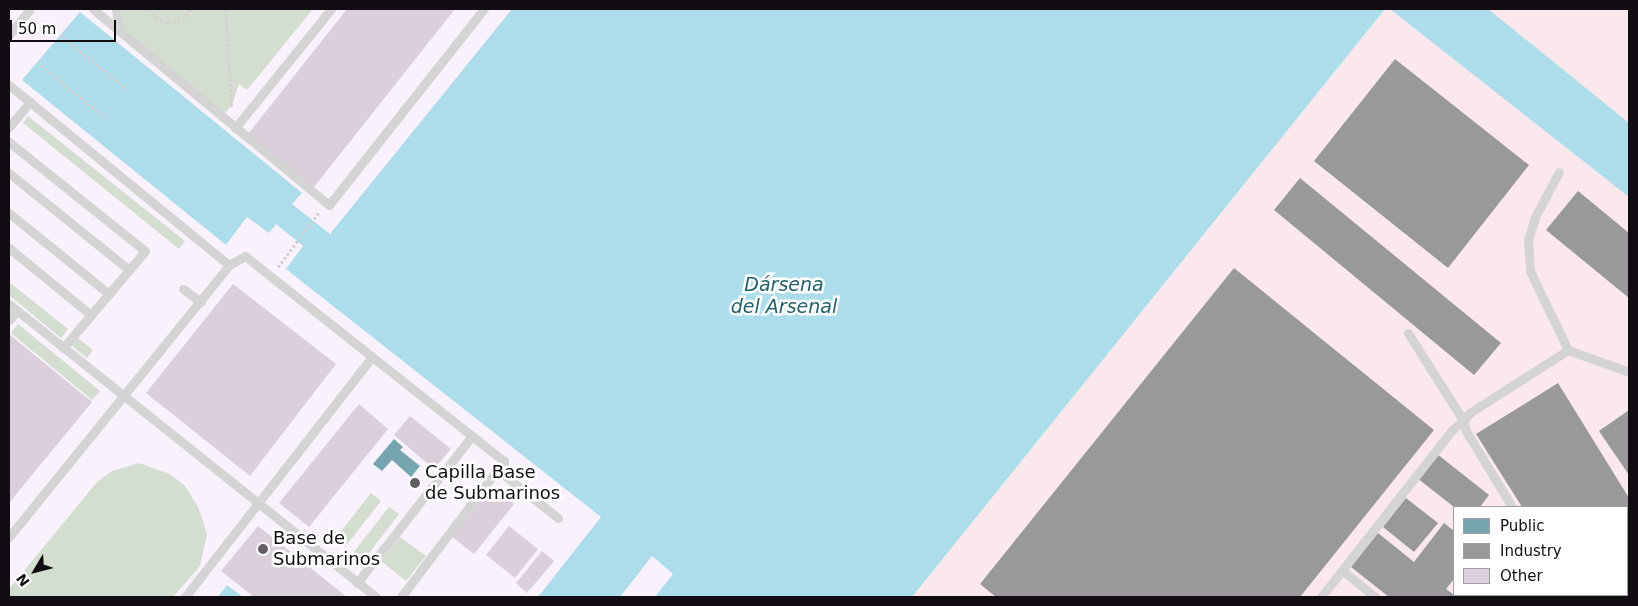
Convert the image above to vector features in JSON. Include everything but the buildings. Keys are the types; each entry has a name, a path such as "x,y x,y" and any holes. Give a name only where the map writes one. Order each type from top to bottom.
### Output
{"lane":[{"path":"9,35 30,9"},
{"path":"93,9 329,205 484,9"},
{"path":"116,9 119,30"},
{"path":"235,128 331,9"},
{"path":"9,85 229,265"},
{"path":"9,126 30,102"},
{"path":"9,142 145,251 64,348"},
{"path":"1559,172 1536,215 1528,240 1530,271 1568,350 1629,372"},
{"path":"9,173 129,270"},
{"path":"9,213 109,294"},
{"path":"9,248 91,315"},
{"path":"9,537 125,398 229,265 245,256 504,461"},
{"path":"184,289 201,302"},
{"path":"9,304 376,597"},
{"path":"9,320 17,311"},
{"path":"1408,333 1463,420 1466,431 1511,506"},
{"path":"1321,597 1452,430 1471,412 1568,350"},
{"path":"185,597 372,357"},
{"path":"358,583 472,436"},
{"path":"504,461 504,475 558,518"},
{"path":"401,597 504,461"},
{"path":"1342,570 1375,597"}],"path":[{"path":"149,9 160,20 168,22 183,18 191,9"},
{"path":"226,9 232,105"},
{"path":"61,35 128,90"},
{"path":"38,62 104,118"},
{"path":"271,276 319,212"}],"shaded area":[{"path":"1385,9 1390,9 1411,25 1423,9 1629,9 1629,597 912,597"}],"green space":[{"path":"116,9 313,9 247,90 239,84 232,105 222,117 119,31"},
{"path":"28,116 185,241 179,249 23,123"},
{"path":"9,282 68,329 61,338 9,295"},
{"path":"18,324 100,391 92,400 11,333"},
{"path":"78,338 93,350 87,358 72,346"},
{"path":"139,463 170,474 185,486 199,509 207,534 200,566 173,597 9,597 9,589 97,482 112,471"},
{"path":"371,493 381,501 345,547 335,539"},
{"path":"389,507 399,514 363,561 353,553"},
{"path":"400,537 426,556 406,581 381,561"}],"water":[{"name":"Dársena del Arsenal","path":"512,9 1385,9 912,597 655,597 673,574 652,556 620,597 538,597 601,517 286,269 303,246 276,224 269,233 247,217 226,245 22,80 80,12 302,193 292,204 330,234"},
{"path":"1390,9 1488,9 1629,123 1629,197"},
{"path":"227,585 243,597 218,597"}],"place":[{"name":"Capilla Base de Submarinos","path":"415,483"},
{"name":"Base de Submarinos","path":"263,549"}]}
